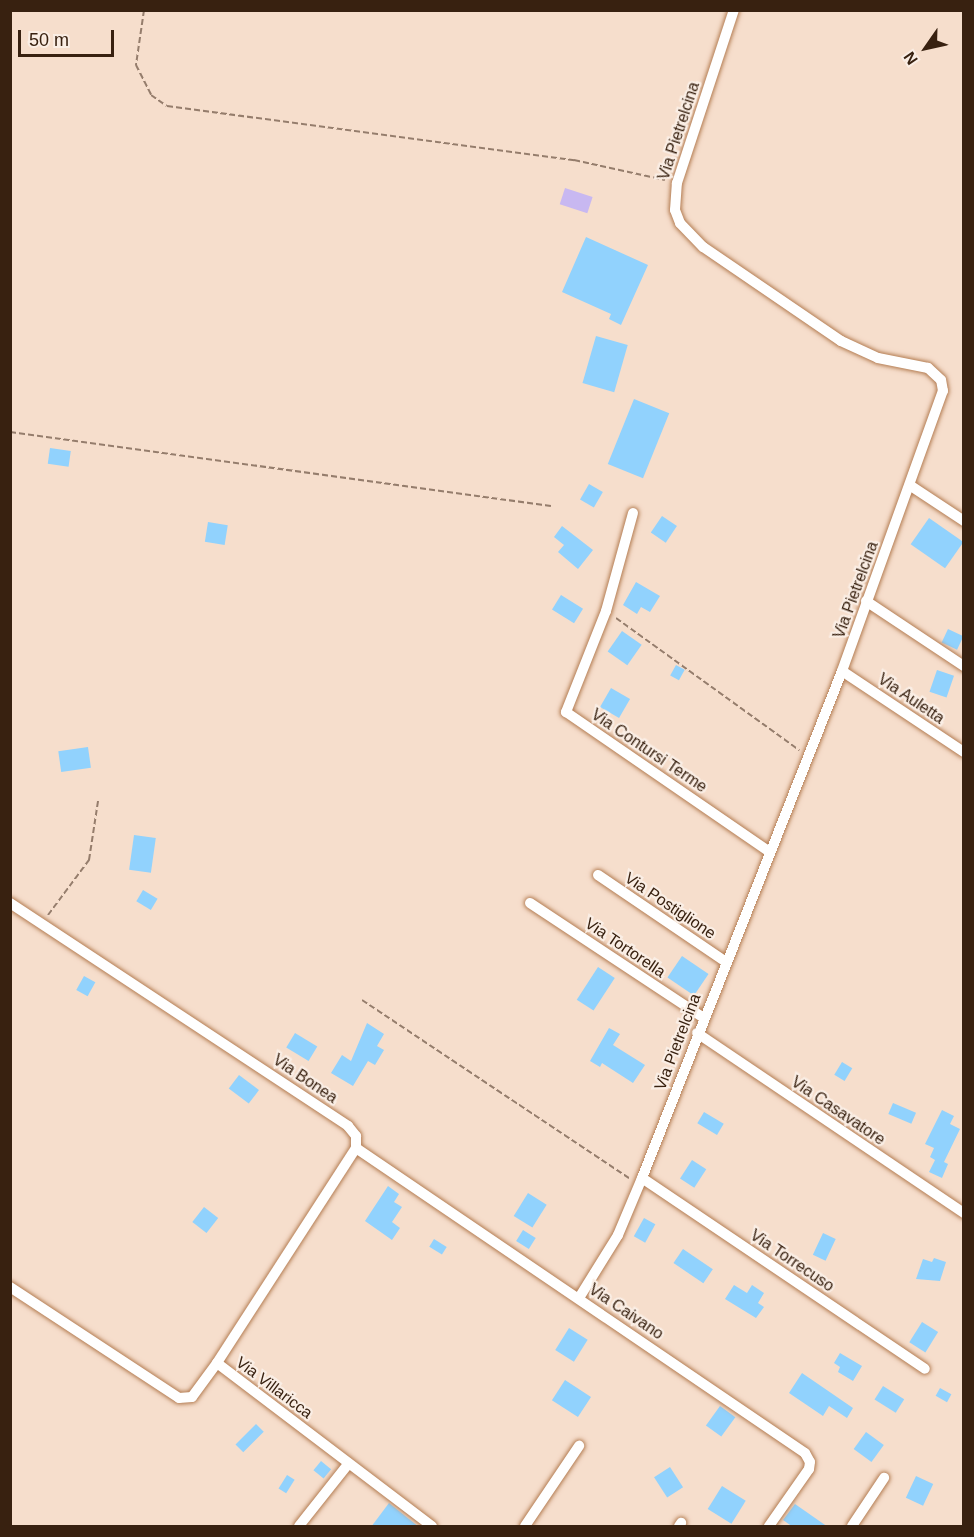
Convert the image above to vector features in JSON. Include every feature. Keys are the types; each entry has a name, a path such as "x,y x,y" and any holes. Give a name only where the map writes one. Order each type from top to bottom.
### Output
{"street":[{"name":"Via Pietrelcina","path":"579,1298 616,1239 641,1180 702,1017 842,670 942,399 943,384 938,376 922,366 878,358 850,347 703,247 677,216 677,183 734,10"},
{"path":"911,486 963,521"},
{"name":"Via Contursi Terme","path":"633,513 606,611 566,712 770,852"},
{"path":"866,601 963,666"},
{"name":"Via Auletta","path":"842,670 963,752"},
{"name":"Via Postiglione","path":"598,875 726,962"},
{"name":"Via Bonea","path":"10,903 43,922 348,1126 356,1136 356,1148"},
{"name":"Via Tortorella","path":"530,903 702,1017"},
{"name":"Via Casavatore","path":"697,1033 963,1213"},
{"path":"217,1363 356,1148"},
{"name":"Via Caivano","path":"356,1148 808,1455 809,1469 769,1527"},
{"name":"Via Torrecuso","path":"641,1180 925,1368"},
{"name":"Via Villaricca","path":"10,1287 178,1398 192,1396 217,1363 349,1463 426,1525"},
{"path":"525,1527 579,1446"},
{"path":"299,1527 349,1463"},
{"path":"852,1527 884,1478"}],"path":[{"path":"144,10 136,65 151,95 167,106 574,160 677,183"},
{"path":"10,432 551,506"},
{"path":"606,611 806,755"},
{"path":"43,922 68,882 89,860 98,801"},
{"path":"362,1000 610,1167 641,1180"}],"shaded area":[{"path":"565,188 593,197 587,213 560,204"}],"building":[{"path":"586,237 648,265 621,325 609,319 611,314 562,292"},
{"path":"596,336 628,345 614,392 582,383"},
{"path":"634,399 669,413 643,478 608,464"},
{"path":"50,448 71,451 69,467 48,464"},
{"path":"589,484 603,492 594,508 580,500"},
{"path":"662,516 677,526 666,543 651,533"},
{"path":"929,518 963,542 945,568 911,544"},
{"path":"208,522 228,525 225,545 205,542"},
{"path":"562,526 593,550 578,569 558,552 564,545 554,537"},
{"path":"636,582 660,596 650,612 641,607 637,614 623,605"},
{"path":"561,595 583,609 574,623 552,609"},
{"path":"948,629 963,636 957,650 942,643"},
{"path":"622,631 642,645 627,665 608,651"},
{"path":"676,665 685,670 679,680 670,675"},
{"path":"937,670 954,676 947,698 930,692"},
{"path":"611,688 630,699 619,718 600,707"},
{"path":"88,747 91,768 61,772 58,751"},
{"path":"134,835 156,838 151,873 129,870"},
{"path":"143,890 158,899 151,910 136,901"},
{"path":"682,956 709,974 694,995 667,978"},
{"path":"598,967 615,978 594,1011 577,1000"},
{"path":"84,976 95,982 88,996 76,990"},
{"path":"367,1023 384,1034 377,1046 384,1050 375,1065 368,1061 353,1086 331,1073 342,1055 351,1061"},
{"path":"609,1028 620,1034 613,1045 645,1065 633,1083 602,1063 600,1067 590,1061"},
{"path":"295,1033 317,1046 309,1061 286,1048"},
{"path":"842,1062 852,1068 845,1081 834,1075"},
{"path":"239,1075 259,1090 249,1104 229,1089"},
{"path":"893,1103 916,1113 911,1124 888,1114"},
{"path":"942,1110 954,1116 950,1124 960,1129 944,1162 948,1164 942,1178 929,1172 935,1160 930,1157 934,1148 925,1144"},
{"path":"704,1112 724,1124 717,1135 697,1123"},
{"path":"692,1160 706,1169 694,1188 680,1178"},
{"path":"388,1186 399,1194 394,1202 402,1207 392,1222 400,1228 392,1240 365,1221"},
{"path":"528,1193 547,1205 532,1228 514,1216"},
{"path":"204,1207 218,1218 206,1233 192,1222"},
{"path":"644,1218 655,1224 645,1243 634,1236"},
{"path":"523,1230 536,1238 529,1249 516,1241"},
{"path":"823,1233 836,1239 826,1261 813,1255"},
{"path":"434,1239 447,1247 442,1255 429,1247"},
{"path":"683,1249 713,1269 703,1283 673,1263"},
{"path":"934,1258 946,1262 940,1281 916,1279 923,1259 932,1262"},
{"path":"734,1285 747,1293 752,1285 764,1293 758,1303 764,1307 756,1318 725,1299"},
{"path":"922,1322 938,1332 925,1352 909,1342"},
{"path":"569,1328 588,1340 574,1362 555,1350"},
{"path":"840,1353 862,1366 853,1381 838,1372 840,1367 834,1363"},
{"path":"802,1373 853,1408 847,1418 829,1406 823,1416 789,1393"},
{"path":"565,1380 591,1397 578,1417 552,1400"},
{"path":"883,1386 904,1399 896,1413 875,1400"},
{"path":"940,1388 951,1394 947,1402 936,1396"},
{"path":"720,1406 735,1417 721,1437 706,1425"},
{"path":"256,1424 264,1432 243,1452 235,1445"},
{"path":"866,1432 884,1445 871,1462 854,1449"},
{"path":"321,1461 331,1469 324,1479 313,1470"},
{"path":"670,1467 683,1487 667,1497 654,1477"},
{"path":"287,1475 295,1480 286,1493 279,1489"},
{"path":"916,1476 933,1484 923,1506 906,1498"},
{"path":"722,1486 746,1501 731,1524 708,1509"},
{"path":"389,1503 419,1527 371,1527"},
{"path":"795,1504 828,1527 793,1527 783,1520"}]}
